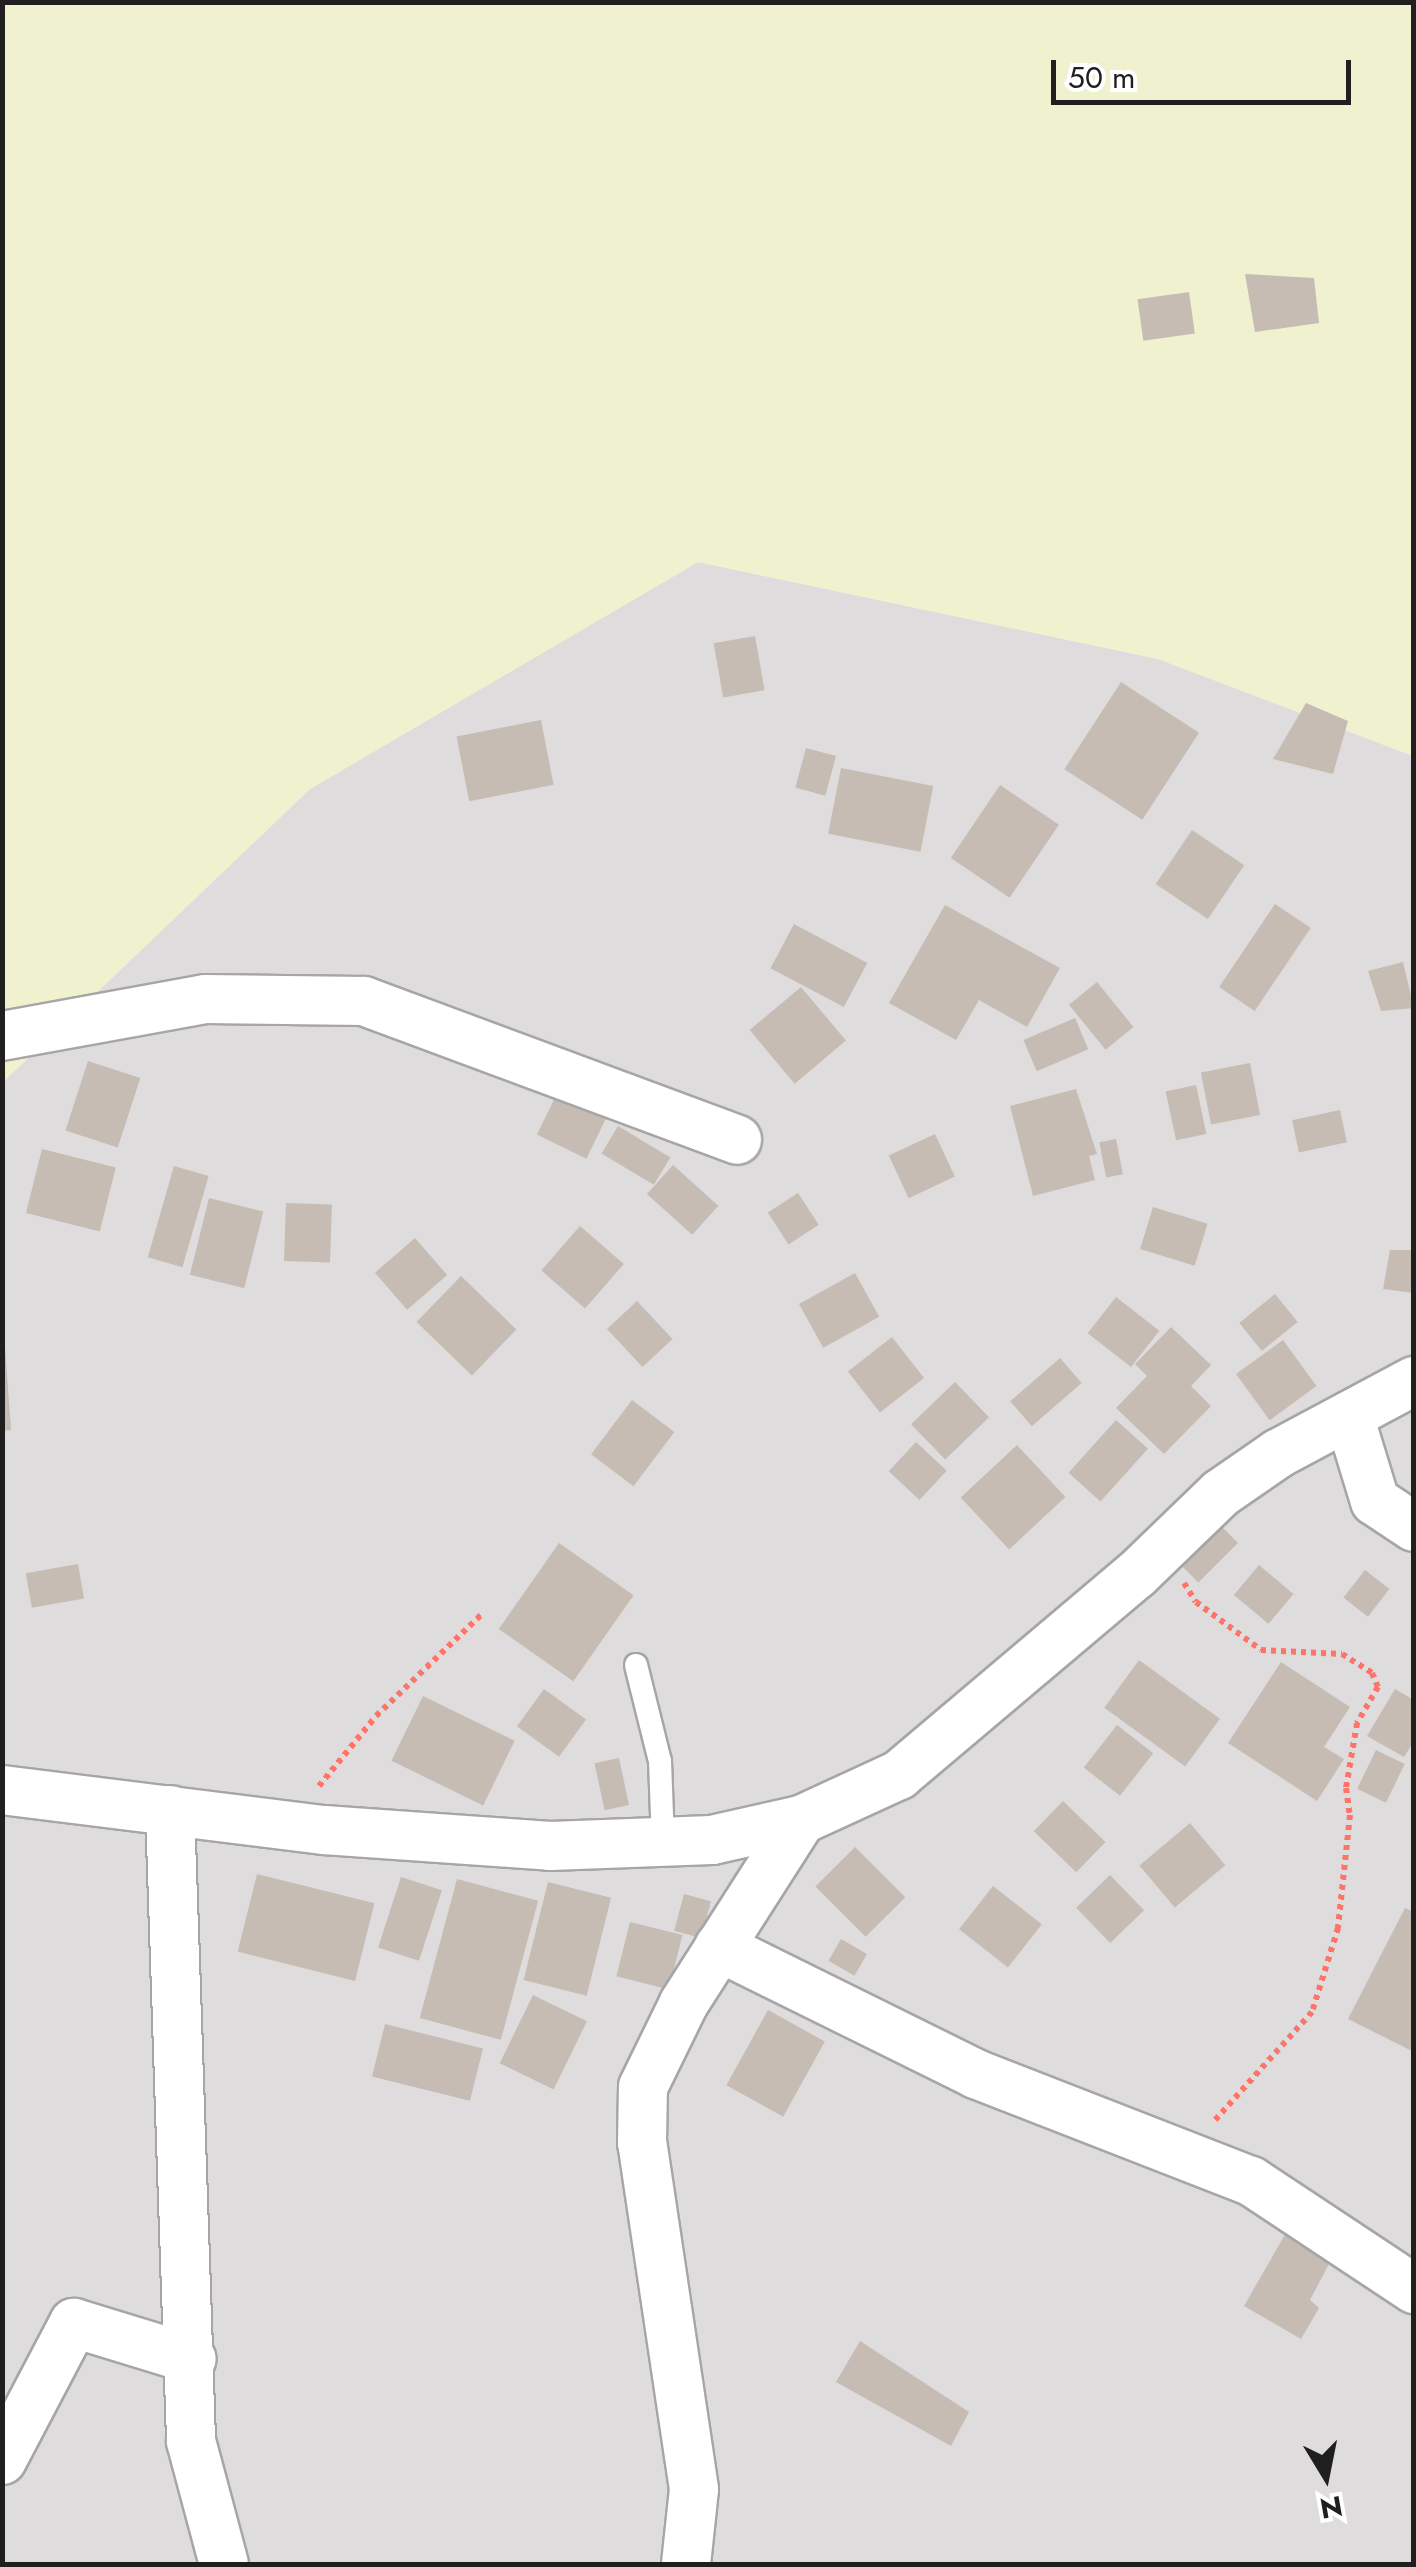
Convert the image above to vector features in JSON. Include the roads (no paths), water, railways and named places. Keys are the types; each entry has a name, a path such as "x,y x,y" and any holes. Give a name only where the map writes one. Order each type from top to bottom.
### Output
{"street":[{"path":"2,1036 204,999 364,1001 737,1140"},
{"path":"2,1790 294,1826 550,1846 663,1844 800,1820 899,1775 1221,1493 1414,1381"},
{"path":"1349,1416 1374,1501 1414,1528"},
{"path":"170,1810 192,2359 191,2440 224,2564"},
{"path":"686,2564 694,2489 640,2111 642,2087 667,2036 800,1820"},
{"path":"720,1947 976,2074 1251,2181 1414,2289"},
{"path":"2,2460 74,2323 192,2359"}],"lane":[{"path":"636,1665 660,1761 663,1844"}]}
